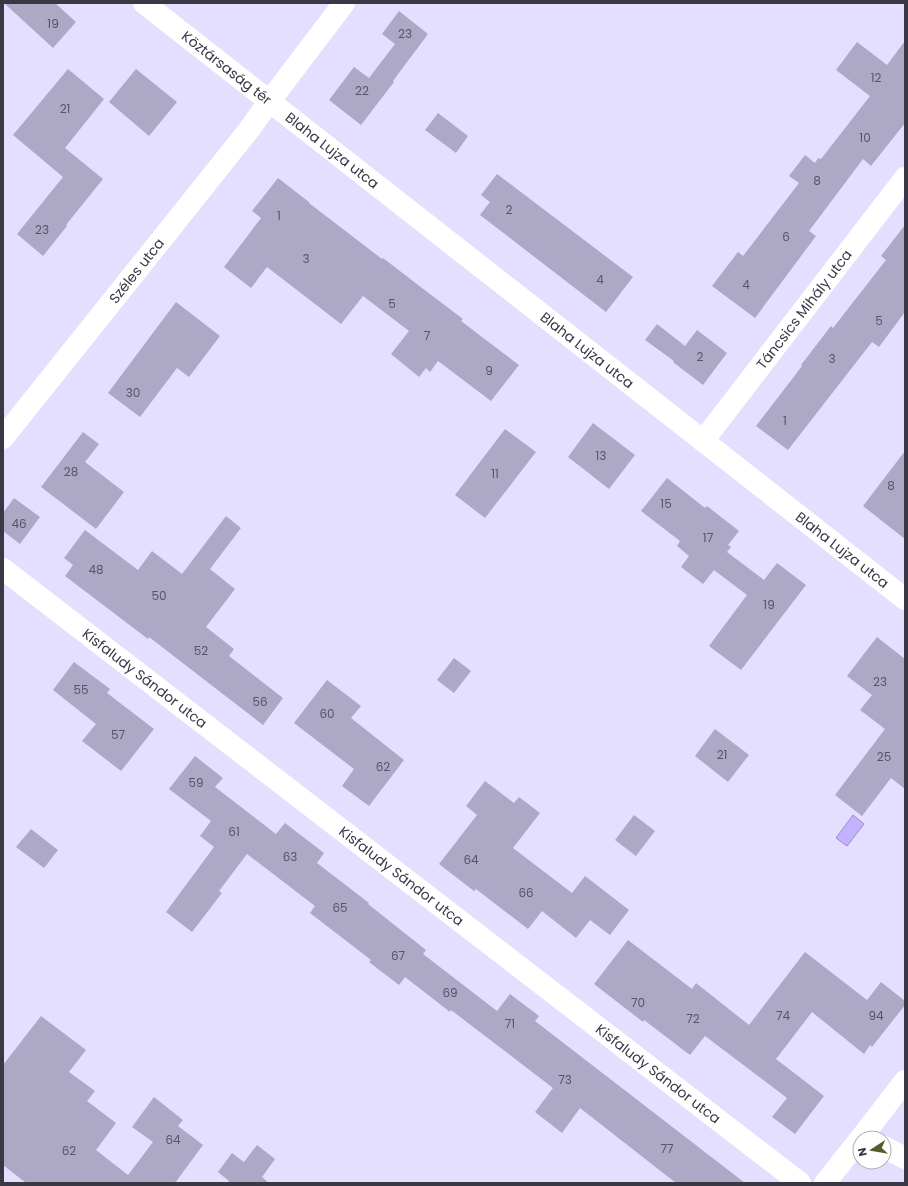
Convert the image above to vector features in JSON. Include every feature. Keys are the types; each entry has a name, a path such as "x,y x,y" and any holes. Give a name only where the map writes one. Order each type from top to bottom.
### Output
{"street":[{"name":"Köztársaság tér","path":"144,3 269,102 344,3"},
{"name":"Széles utca","path":"3,438 269,102"},
{"name":"Blaha Lujza utca","path":"269,102 905,599"},
{"name":"Táncsics Mihály utca","path":"703,441 905,178"},
{"name":"Kisfaludy Sándor utca","path":"3,569 800,1183"},
{"path":"869,1130 905,1081"},
{"path":"825,1183 852,1151"},
{"path":"892,1151 905,1158"}],"shaded area":[{"path":"853,815 864,824 847,846 836,838"}],"building":[{"path":"4,3 55,3 76,22 53,48"},
{"path":"399,11 428,34 361,125 329,100 354,67 369,78 395,44 382,34"},
{"path":"905,41 905,123 871,166 863,159 809,231 816,236 755,318 712,286 738,252 743,256 799,183 789,176 805,155 815,163 818,158 821,159 870,96 836,70 857,42 887,65"},
{"path":"68,69 104,99 65,148 103,179 43,256 17,234 63,177 13,135"},
{"path":"136,69 177,102 149,136 109,102"},
{"path":"438,113 468,136 456,153 425,130"},
{"path":"497,174 633,277 606,312 480,215 490,202 481,195"},
{"path":"278,178 382,259 383,258 463,319 461,321 519,365 491,401 438,361 430,372 426,368 419,377 391,354 409,331 363,296 341,324 267,267 251,288 224,267 261,218 252,211"},
{"path":"905,225 905,312 879,347 872,342 788,450 756,426 831,326 833,328 886,260 881,256"},
{"path":"176,302 220,336 189,377 177,368 140,417 108,393"},
{"path":"657,324 685,346 697,330 727,353 703,385 645,340"},
{"path":"593,423 635,455 609,489 568,457"},
{"path":"505,429 536,452 485,518 455,495"},
{"path":"83,432 99,444 85,462 124,492 96,529 41,487"},
{"path":"905,451 905,539 863,506"},
{"path":"667,478 705,508 707,506 739,531 728,545 731,547 727,552 764,580 777,563 806,585 741,670 709,646 747,595 714,570 703,584 681,567 689,556 677,546 680,541 641,511"},
{"path":"14,498 40,517 20,544 3,531 3,513"},
{"path":"226,516 241,528 210,569 235,589 206,627 234,649 229,656 283,698 263,725 149,637 148,639 65,576 73,565 64,558 85,530 138,570 152,551 182,574"},
{"path":"877,637 905,659 905,789 891,778 862,816 835,795 885,729 860,710 872,695 847,676"},
{"path":"454,658 471,671 454,693 437,680"},
{"path":"74,662 110,689 107,693 154,729 121,771 82,741 96,724 53,690"},
{"path":"327,680 361,706 351,718 404,760 369,806 342,786 354,769 294,723"},
{"path":"715,729 749,755 728,782 695,756"},
{"path":"195,756 223,778 215,787 276,834 285,823 324,853 317,863 426,950 423,954 497,1011 510,994 539,1016 535,1021 745,1183 676,1183 580,1108 562,1133 535,1112 553,1088 405,977 399,985 369,962 371,960 310,913 315,906 247,854 219,891 222,893 192,932 166,912 214,847 200,836 211,821 169,789"},
{"path":"485,781 514,803 519,797 540,813 513,848 572,893 585,876 629,910 610,935 590,920 576,938 542,911 528,929 476,889 474,891 439,864 477,815 466,806"},
{"path":"634,815 655,831 636,856 615,840"},
{"path":"31,829 58,850 44,868 16,847"},
{"path":"628,940 692,989 696,983 749,1025 805,952 867,1000 881,982 905,1001 905,1005 872,1047 870,1045 864,1054 812,1012 776,1059 824,1096 795,1134 772,1117 787,1098 705,1036 690,1055 644,1020 643,1022 594,984"},
{"path":"41,1016 86,1050 69,1072 95,1091 87,1101 116,1123 96,1150 128,1175 153,1142 132,1127 154,1097 183,1120 178,1126 203,1145 175,1183 26,1183 3,1165 3,1065"},
{"path":"257,1145 275,1159 262,1177 269,1183 227,1183 229,1181 218,1172 232,1153 244,1162"}]}
